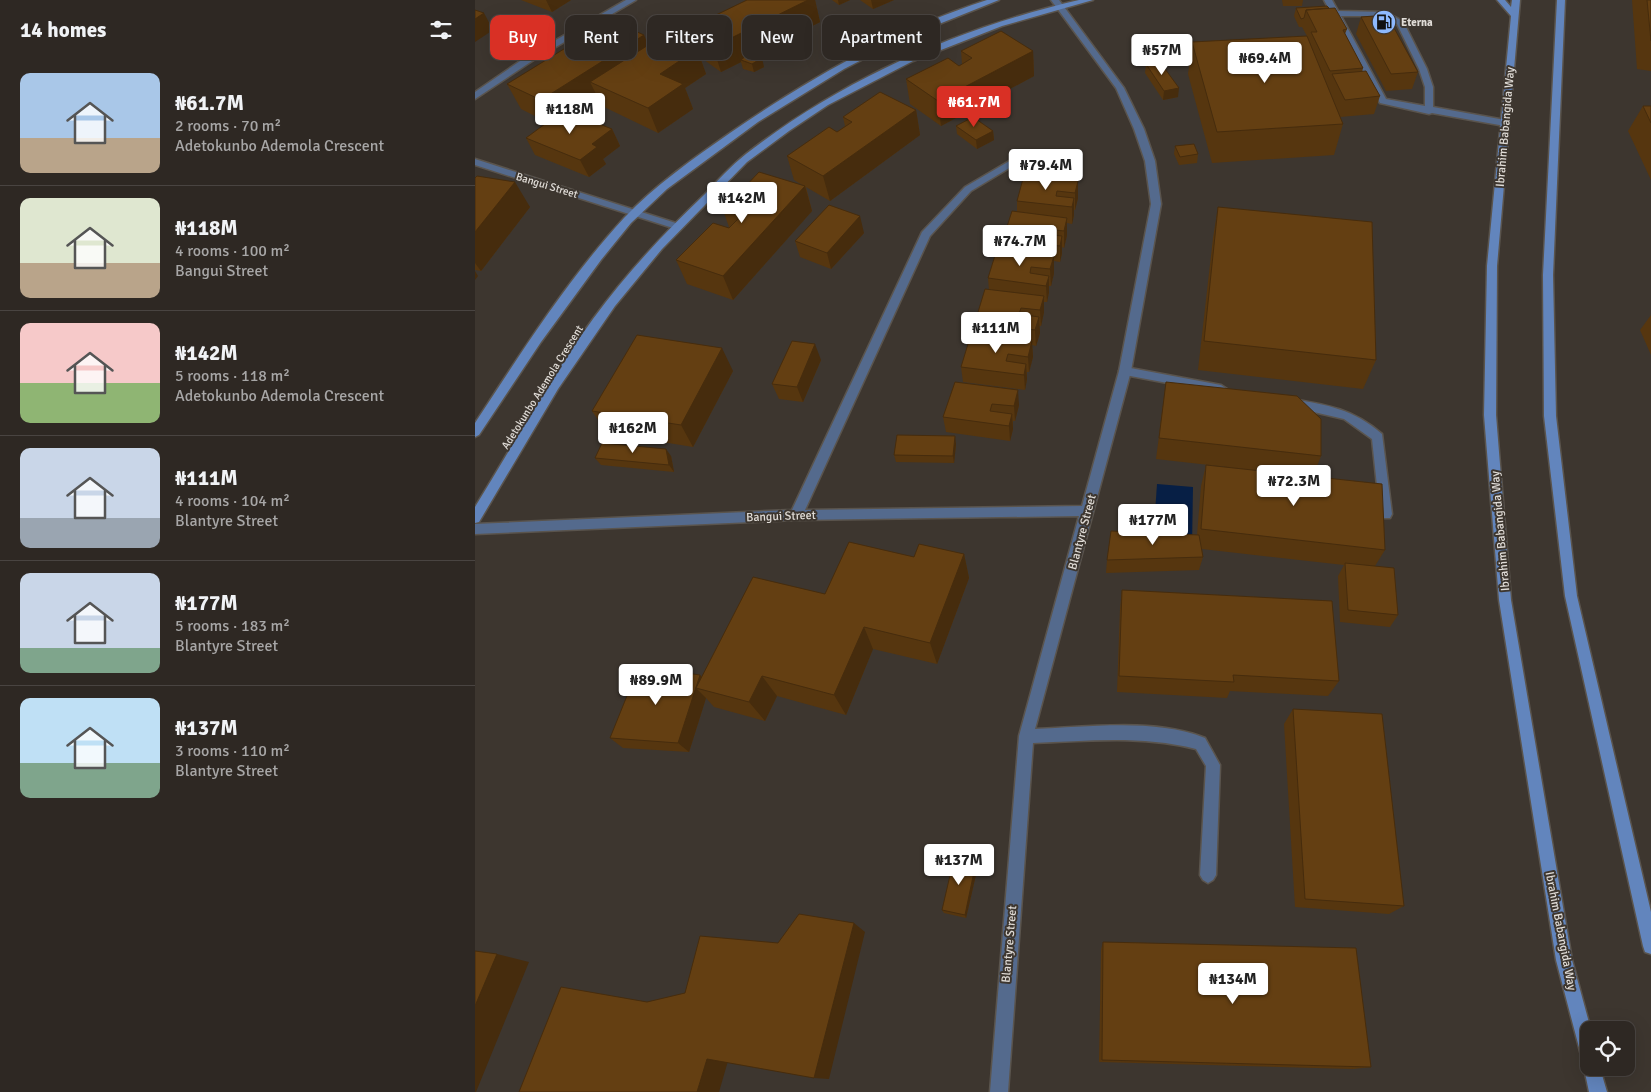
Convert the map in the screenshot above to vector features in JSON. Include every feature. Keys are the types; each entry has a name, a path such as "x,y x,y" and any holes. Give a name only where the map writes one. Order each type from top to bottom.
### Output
{"main road":[{"path":"475,432 537,337 594,261 636,212 708,151 804,88 864,53 915,30 995,0"},
{"name":"Adetokunbo Ademola Crescent","path":"475,518 582,343 633,275 676,226 748,156 802,118 860,84 925,53 997,24 1057,3 1089,0"},
{"path":"1501,0 1515,16"},
{"name":"Ibrahim Babangida Way","path":"1516,0 1492,266 1490,415 1505,600 1564,960 1580,1021"},
{"path":"1561,0 1548,275 1550,416 1571,596 1651,946"},
{"path":"1594,1076 1598,1092"}],"street":[{"path":"475,96 529,59 632,0"},
{"path":"1328,0 1383,101 1505,123"},
{"name":"Blantyre Street","path":"999,1092 1004,1006 1026,736 1125,371 1156,204 1150,161 1139,129 1120,88 1057,3"},
{"path":"1335,13 1385,14 1400,23 1429,86 1429,110"},
{"path":"796,515 926,234 968,189 1023,156"},
{"name":"Bangui Street","path":"475,162 676,226"},
{"path":"1125,371 1229,391"},
{"path":"1277,400 1343,413 1361,421 1378,437 1386,514"},
{"name":"Bangui Street","path":"475,529 796,515 1087,511"},
{"path":"1026,736 1147,735 1182,737 1200,743 1213,765 1208,875"}],"water":[{"path":"1157,484 1193,487 1192,545 1153,542"}],"building":[{"path":"747,0 808,0 778,15 742,15 742,33 732,38 732,15 716,15"},
{"path":"1647,0 1651,0 1651,41"},
{"path":"1327,6 1329,8 1306,10 1304,18 1301,19 1296,8"},
{"path":"1335,8 1347,29 1343,30 1363,68 1330,71 1311,32 1317,32 1306,10"},
{"path":"475,10 484,13 475,19"},
{"path":"1387,15 1418,72 1391,74 1361,17"},
{"path":"1001,31 1033,51 938,101 906,79 948,58 959,66 972,58 961,51"},
{"path":"637,32 644,35 637,39"},
{"path":"1307,36 1343,124 1217,132 1192,42"},
{"path":"647,46 647,60 681,60 660,74 683,84 648,108 590,82 625,60 637,60 637,52"},
{"path":"565,48 565,60 604,60 541,100 507,84 546,60 555,60 555,54"},
{"path":"742,59 759,60 752,64"},
{"path":"1160,62 1179,88 1164,91 1146,64"},
{"path":"1366,71 1380,96 1345,100 1332,74"},
{"path":"880,92 916,110 823,176 787,156 829,127 837,132 852,122 843,117"},
{"path":"1643,106 1651,106 1651,123"},
{"path":"564,110 612,129 592,144 597,147 580,160 526,138"},
{"path":"973,117 993,131 976,140 956,126"},
{"path":"1194,144 1198,154 1180,157 1175,146"},
{"path":"759,172 805,186 723,276 676,260 713,223 729,228 741,216 723,210"},
{"path":"1024,175 1078,181 1075,193 1057,191 1056,196 1074,198 1072,207 1017,201"},
{"path":"477,176 515,182 475,232 475,178"},
{"path":"829,205 860,216 827,253 795,241"},
{"path":"1218,207 1372,222 1376,360 1204,341"},
{"path":"1012,211 1067,218 1064,231 1045,229 1043,234 1062,236 1060,246 1003,239"},
{"path":"997,249 1054,256 1050,269 1031,267 1030,273 1049,276 1046,286 988,278"},
{"path":"985,289 1044,296 1040,310 1021,308 1019,314 1039,317 1035,330 975,322"},
{"path":"971,334 1032,341 1028,357 1008,354 1006,361 1026,364 1024,375 961,367"},
{"path":"637,335 722,348 681,425 592,411"},
{"path":"792,341 815,344 797,387 772,384"},
{"path":"955,382 1018,390 1014,406 992,404 990,411 1012,414 1009,426 943,417"},
{"path":"1166,382 1297,396 1321,419 1321,456 1159,438"},
{"path":"897,435 955,436 953,456 894,455"},
{"path":"602,443 666,449 669,465 595,458"},
{"path":"1206,465 1382,484 1385,550 1201,529"},
{"path":"1111,531 1199,535 1203,557 1107,560"},
{"path":"849,542 914,557 919,544 964,554 930,643 864,627 834,695 762,676 749,702 696,688 753,577 825,594"},
{"path":"1345,563 1394,568 1398,615 1348,610"},
{"path":"1122,590 1332,601 1339,681 1233,675 1234,682 1119,676"},
{"path":"639,666 700,675 678,743 610,738"},
{"path":"1293,709 1382,714 1404,906 1305,899"},
{"path":"954,858 976,862 965,915 942,910"},
{"path":"799,914 854,923 814,1078 707,1059 697,1092 519,1092 561,987 647,1002 685,993 700,936 778,943"},
{"path":"1103,942 1356,948 1371,1067 1102,1060"},
{"path":"475,951 497,954 475,1006"}],"place":[{"name":"Eterna","path":"1384,22"}]}
